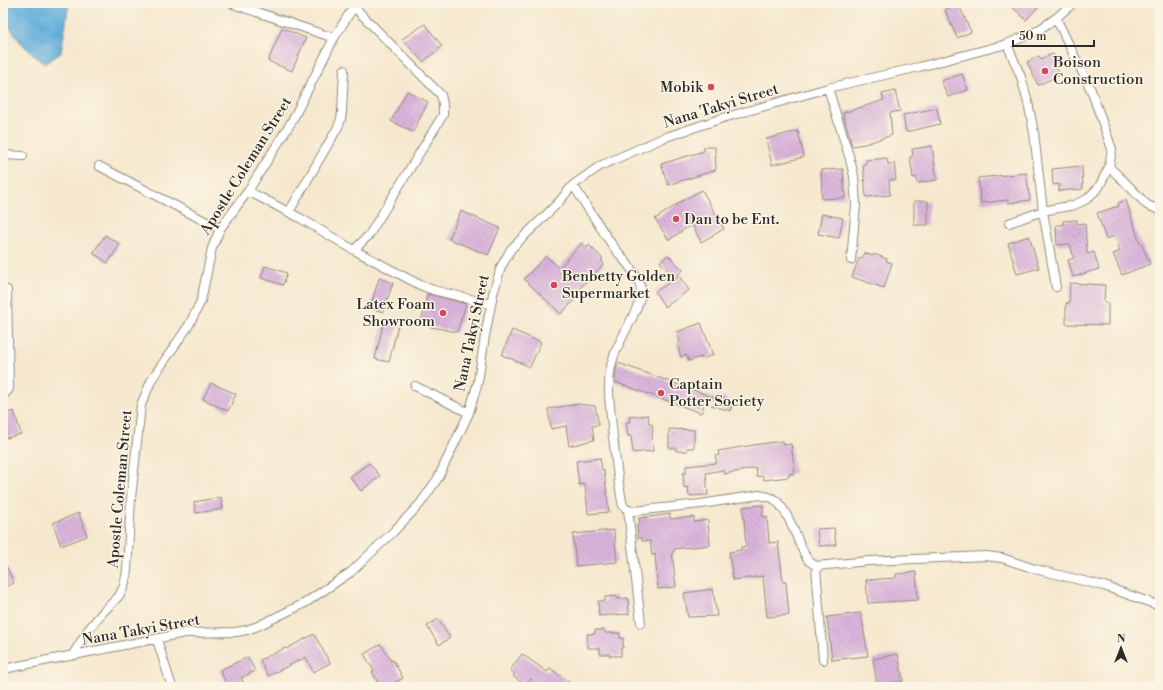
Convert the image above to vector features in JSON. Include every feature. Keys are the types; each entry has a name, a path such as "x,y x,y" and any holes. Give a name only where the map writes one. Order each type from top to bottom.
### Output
{"street":[{"path":"230,3 334,38"},
{"name":"Nana Takyi Street","path":"3,669 157,640 185,633 236,632 246,630 258,626 305,603 351,572 420,504 438,478 469,413 478,382 493,294 501,267 511,249 558,203 573,185 600,166 664,138 723,118 828,88 919,67 1007,44 1037,31 1056,18 1073,3"},
{"path":"354,250 369,235 443,115 441,95 355,5"},
{"name":"Apostle Coleman Street","path":"72,656 88,630 119,596 124,586 127,571 131,498 141,404 152,379 189,325 201,301 212,248 220,229 248,191 292,121 334,38 355,5"},
{"path":"1009,223 1043,211 1074,205 1087,200 1099,187 1110,167 1112,149 1107,134 1091,90 1056,18"},
{"path":"1007,44 1021,77 1028,102 1034,133 1043,211 1056,287"},
{"path":"288,212 338,127 341,119 344,70"},
{"path":"828,88 854,176 856,205 851,260"},
{"path":"3,154 23,156"},
{"path":"99,166 220,229"},
{"path":"1110,167 1147,205 1160,210"},
{"path":"573,185 613,246 633,272 641,288 637,308 622,336 613,358 608,380 617,471 623,506 628,510 634,511 701,504 759,495 773,498 779,503 785,513 809,560 816,566 823,660"},
{"path":"248,191 420,285 433,290 491,304"},
{"path":"3,288 7,290 9,389 3,396"},
{"path":"415,386 469,413"},
{"path":"628,510 641,623"},
{"path":"816,566 869,561 986,556 1002,558 1035,569 1104,586 1160,606"},
{"path":"157,640 172,687"}],"water":[{"path":"3,3 69,3 61,53 44,64 21,43 3,17"}],"building":[{"path":"947,3 958,3 971,32 957,38 945,10 949,8"},
{"path":"1008,3 1042,3 1026,20"},
{"path":"425,24 442,46 423,62 402,39"},
{"path":"282,28 306,38 292,71 268,61"},
{"name":"Boison Construction","path":"1053,54 1059,66 1056,67 1060,75 1038,85 1027,62 1039,56 1041,59"},
{"path":"962,74 968,90 948,97 941,81"},
{"path":"407,91 428,102 413,132 391,121"},
{"path":"895,91 900,111 890,113 892,135 865,144 852,146 843,113 884,100 882,94"},
{"path":"937,108 940,124 906,132 903,115"},
{"path":"798,131 804,157 772,165 766,139"},
{"path":"932,146 937,180 917,183 916,177 913,178 910,157 913,156 912,149"},
{"path":"704,147 715,147 716,170 668,185 661,164 704,151"},
{"path":"887,158 888,164 894,163 896,180 889,180 890,195 866,197 863,164 866,164 866,160"},
{"path":"1082,166 1083,189 1059,191 1059,184 1053,185 1052,169"},
{"path":"843,169 845,198 822,199 821,170"},
{"path":"1026,173 1030,200 1008,203 1008,200 981,203 978,178"},
{"path":"702,190 724,229 701,242 692,224 669,240 655,219 685,199"},
{"path":"1126,200 1140,244 1141,243 1150,264 1122,275 1113,254 1120,251 1115,236 1106,239 1097,213 1119,206 1118,203"},
{"path":"914,201 928,201 928,225 914,225"},
{"path":"461,211 500,228 488,255 449,239"},
{"path":"822,214 843,218 839,238 818,234"},
{"path":"1077,220 1077,224 1085,223 1087,254 1094,252 1099,269 1073,277 1068,260 1074,258 1070,244 1057,245 1056,225 1063,225 1063,221"},
{"path":"105,235 120,244 108,263 93,253"},
{"path":"1029,236 1039,268 1017,274 1008,243"},
{"name":"Benbetty Golden Supermarket","path":"582,243 587,248 589,245 603,259 601,261 604,264 580,288 583,291 561,314 524,279 546,256 559,268"},
{"path":"864,253 873,256 874,254 887,259 886,261 892,263 884,288 852,277 859,258 862,259"},
{"path":"668,255 683,270 675,278 660,262"},
{"path":"265,266 287,273 283,285 261,278"},
{"path":"679,276 689,290 665,307 655,292"},
{"path":"379,278 393,283 383,312 370,308"},
{"path":"1070,283 1105,285 1104,303 1108,303 1108,325 1066,324 1066,303 1069,303"},
{"name":"Latex Foam Showroom","path":"427,294 466,304 457,332 421,325"},
{"path":"384,321 398,325 389,362 375,359"},
{"path":"701,323 713,355 702,359 701,357 689,361 686,355 681,357 677,344 680,342 677,332"},
{"path":"512,330 541,342 530,367 502,355"},
{"path":"618,363 718,399 718,396 727,399 726,402 732,404 730,411 705,403 701,413 615,382"},
{"path":"211,383 236,394 228,411 203,399"},
{"path":"577,404 595,406 599,425 592,426 594,440 569,446 566,426 551,429 548,409"},
{"path":"14,411 21,434 3,439 3,414"},
{"path":"648,415 649,424 652,424 653,451 633,453 631,436 628,436 626,422 630,422 629,417"},
{"path":"669,429 694,430 694,448 687,448 687,451 676,451 676,448 669,448"},
{"path":"783,441 784,445 791,444 795,473 789,474 789,477 764,480 763,476 757,477 756,468 724,474 723,470 706,473 708,495 689,496 688,487 684,488 683,473 686,473 686,466 717,463 715,456 719,455 718,451"},
{"path":"600,458 602,470 604,470 609,512 588,514 585,484 579,485 576,461"},
{"path":"369,463 380,476 361,491 350,477"},
{"path":"221,497 223,509 196,513 194,502"},
{"path":"763,505 763,517 767,516 769,543 778,542 783,582 786,582 789,615 767,617 763,576 733,580 729,552 741,550 741,547 746,546 743,507"},
{"path":"79,513 87,536 61,546 53,523"},
{"path":"670,514 670,519 694,517 694,522 708,520 710,545 674,549 674,552 672,552 676,587 658,589 655,554 652,555 650,541 642,541 642,538 638,538 637,525 640,524 639,518"},
{"path":"834,528 836,545 819,546 817,529"},
{"path":"614,530 617,562 576,566 573,534"},
{"path":"3,559 14,583 3,588"},
{"path":"916,572 918,600 868,603 866,580 896,578 896,574"},
{"path":"713,589 717,616 688,617 684,593"},
{"path":"617,596 617,599 628,598 629,614 599,616 598,601 605,601 605,597"},
{"path":"861,613 868,656 832,660 827,617"},
{"path":"438,619 450,638 439,645 427,626"},
{"path":"595,630 605,630 605,633 620,633 620,638 623,638 621,656 600,654 600,648 588,648 587,634 595,634"},
{"path":"314,634 330,663 313,672 306,657 268,676 260,660 285,648 286,649"},
{"path":"381,644 391,661 393,660 403,678 387,687 381,687 364,654"},
{"path":"522,654 547,672 550,668 575,687 541,687 531,679 526,685 513,676 515,674 510,670"},
{"path":"898,654 903,681 877,685 873,659"},
{"path":"248,657 255,671 241,678 246,687 228,687 220,670"}],"place":[{"name":"Boison Construction","path":"1045,71"},
{"name":"Mobik","path":"711,87"},
{"name":"Dan to be Ent.","path":"676,219"},
{"name":"Benbetty Golden Supermarket","path":"554,285"},
{"name":"Latex Foam Showroom","path":"443,313"},
{"name":"Captain Potter Society","path":"661,393"}]}
